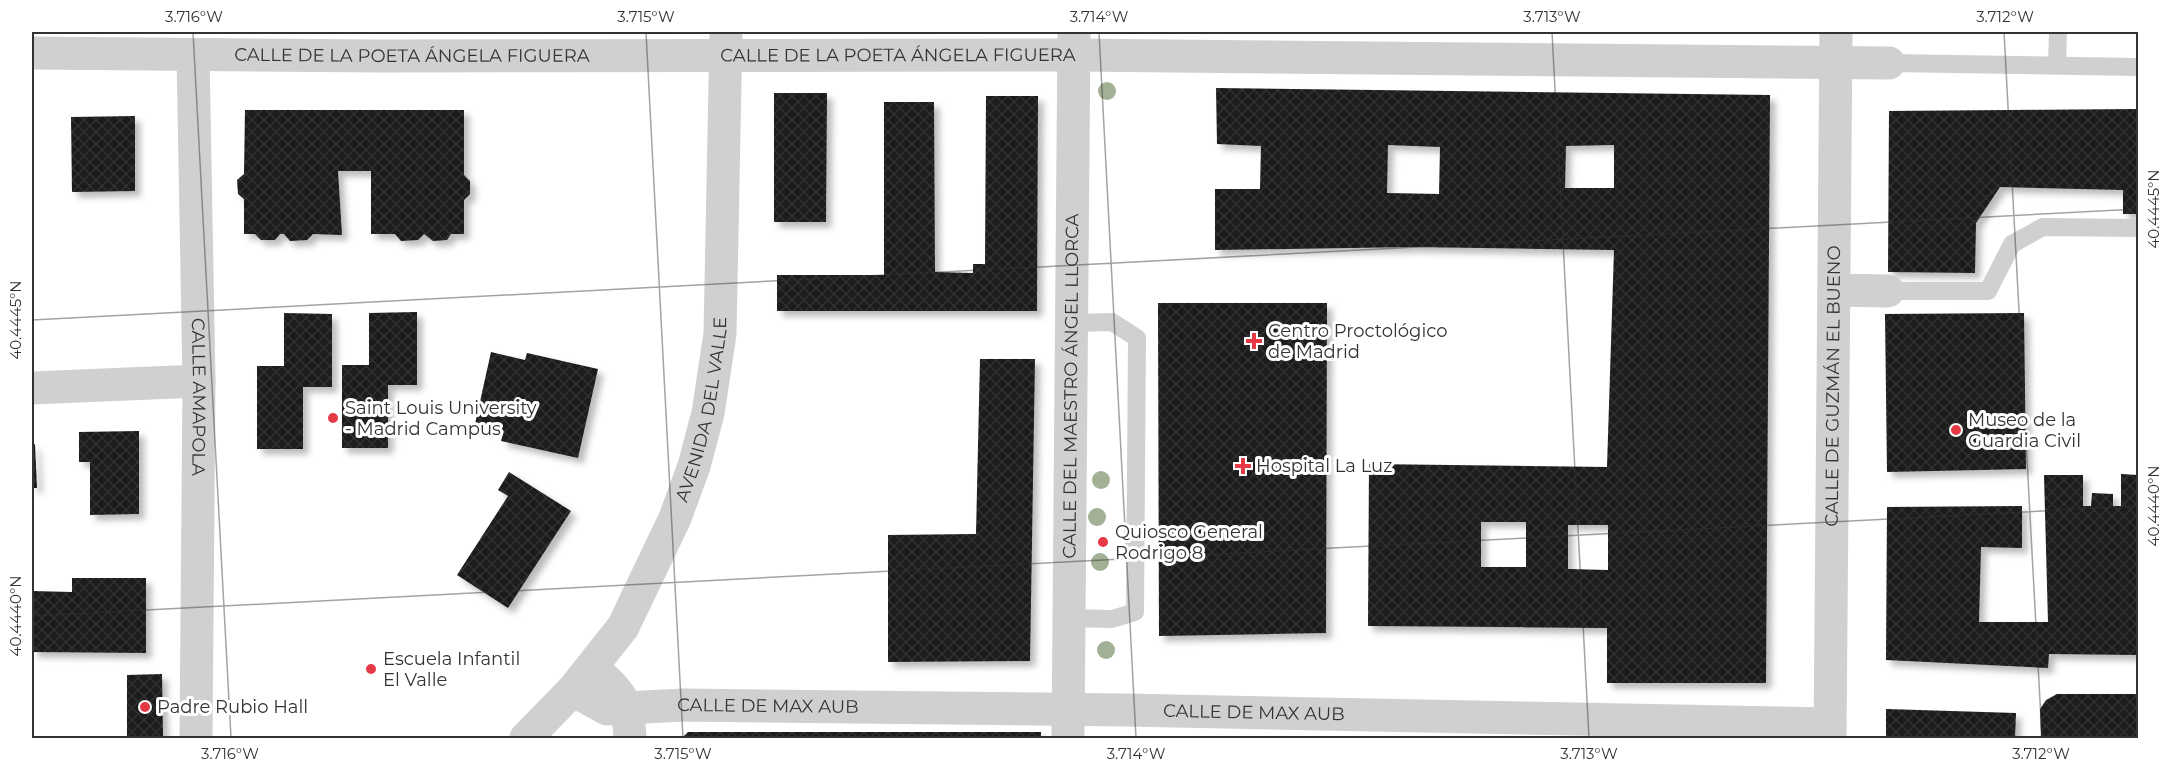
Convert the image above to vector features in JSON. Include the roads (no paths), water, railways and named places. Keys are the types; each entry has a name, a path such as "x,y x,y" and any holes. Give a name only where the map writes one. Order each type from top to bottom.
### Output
{"street":[{"name":"CALLE DE LA POETA ÁNGELA FIGUERA","path":"32,53 193,55 372,44 1073,43 1836,47 1889,63"},
{"name":"CALLE DEL MAESTRO ÁNGEL LLORCA","path":"1069,724 1073,43"},
{"name":"AVENIDA DEL VALLE","path":"526,738 583,679 623,627 675,518 694,466 708,413 720,334 726,44"},
{"name":"CALLE DE GUZMÁN EL BUENO","path":"1830,731 1836,47"},
{"name":"CALLE AMAPOLA","path":"193,55 199,381 196,738"},
{"path":"1834,290 1888,291"},
{"path":"32,388 199,381"},
{"name":"CALLE DE MAX AUB","path":"583,679 607,709 629,724 683,705 1069,724 1830,731"}],"lane":[{"path":"2057,65 2058,32"},
{"path":"1889,63 2139,66"},
{"path":"1888,291 1988,291 2012,244 2043,227 2139,228"},
{"path":"1070,618 1112,619 1135,612 1136,552 1137,338 1112,322 1072,323"}],"place":[{"name":"Centro Proctológico de Madrid","path":"1254,341"},
{"name":"Saint Louis University - Madrid Campus","path":"333,418"},
{"name":"Museo de la Guardia Civil","path":"1956,430"},
{"name":"Hospital La Luz","path":"1243,466"},
{"name":"Quiosco General Rodrigo 8","path":"1103,542"},
{"name":"Escuela Infantil El Valle","path":"371,669"},
{"name":"Padre Rubio Hall","path":"145,707"}]}
